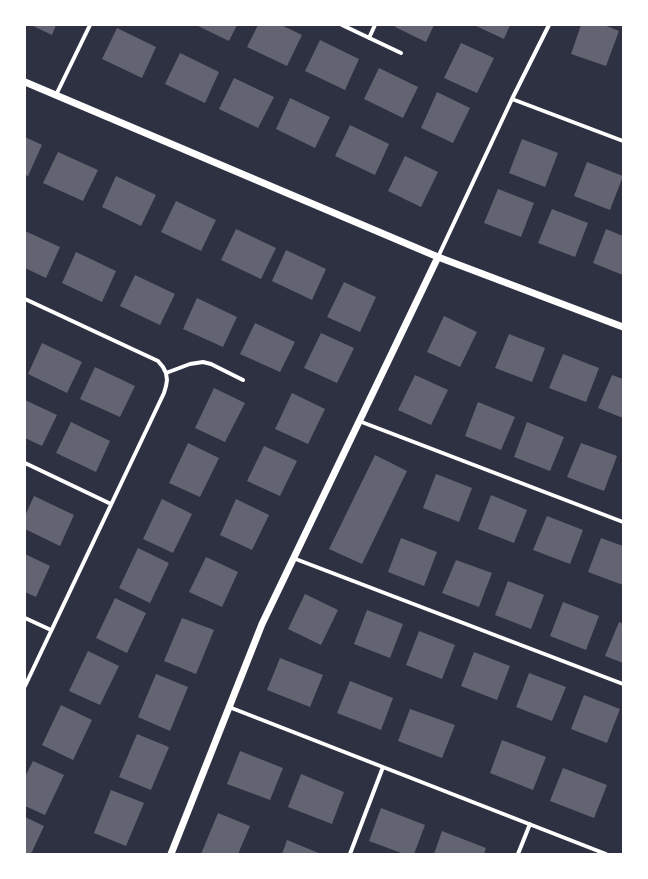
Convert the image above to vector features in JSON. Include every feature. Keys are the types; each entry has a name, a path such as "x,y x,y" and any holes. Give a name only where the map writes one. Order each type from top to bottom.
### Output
{"street":[{"path":"56,95 90,25"},
{"path":"342,25 401,53"},
{"path":"369,38 375,25"},
{"path":"171,854 262,624 512,99 549,25"},
{"path":"25,82 438,257 623,327"},
{"path":"512,99 623,141"},
{"path":"25,299 158,361 166,373 167,380 164,393 25,686"},
{"path":"166,373 190,364 203,362 243,380"},
{"path":"359,421 623,522"},
{"path":"25,463 111,504"},
{"path":"293,558 623,684"},
{"path":"25,618 51,630"},
{"path":"229,707 606,854"},
{"path":"350,854 383,767"},
{"path":"518,854 530,824"}],"building":[{"path":"31,25 56,25 52,35"},
{"path":"196,25 237,25 229,41"},
{"path":"258,25 281,25 302,35 287,66 247,47"},
{"path":"396,25 434,25 426,42 395,27"},
{"path":"474,25 510,25 504,39"},
{"path":"581,25 604,25 619,31 606,66 571,54"},
{"path":"117,28 156,47 142,78 102,59"},
{"path":"320,40 359,59 345,90 305,71"},
{"path":"461,43 494,58 477,93 444,78"},
{"path":"180,53 219,72 205,103 165,84"},
{"path":"379,68 418,87 403,118 364,99"},
{"path":"234,78 274,97 258,128 219,109"},
{"path":"437,92 470,108 453,143 421,128"},
{"path":"290,98 330,117 315,148 276,129"},
{"path":"350,125 389,144 375,175 335,156"},
{"path":"25,137 42,145 28,176 25,175"},
{"path":"522,139 558,153 545,187 509,173"},
{"path":"58,152 98,170 83,201 43,183"},
{"path":"405,156 438,172 421,207 388,191"},
{"path":"587,162 623,176 610,210 574,196"},
{"path":"116,176 156,195 141,226 102,207"},
{"path":"498,189 534,203 521,237 484,223"},
{"path":"176,201 216,220 201,251 161,232"},
{"path":"552,209 588,223 575,257 538,243"},
{"path":"236,229 276,248 261,279 221,260"},
{"path":"606,229 623,236 623,275 593,263"},
{"path":"25,231 60,247 46,278 25,268"},
{"path":"286,250 326,269 312,300 272,281"},
{"path":"76,252 116,271 102,302 62,283"},
{"path":"135,275 175,294 160,325 120,306"},
{"path":"344,282 376,297 360,332 327,317"},
{"path":"197,298 237,317 223,347 183,329"},
{"path":"444,316 477,332 460,367 427,352"},
{"path":"255,323 295,342 280,372 240,354"},
{"path":"321,333 354,348 337,383 304,368"},
{"path":"509,334 545,348 532,382 495,368"},
{"path":"42,343 82,362 67,393 28,374"},
{"path":"563,354 599,368 586,402 549,388"},
{"path":"95,367 135,386 120,417 80,399"},
{"path":"415,375 448,390 431,425 398,410"},
{"path":"612,375 623,379 623,418 598,408"},
{"path":"214,388 245,403 225,442 195,428"},
{"path":"292,393 325,409 308,444 275,429"},
{"path":"25,400 57,415 42,446 25,438"},
{"path":"478,402 515,417 501,450 465,436"},
{"path":"71,422 110,441 96,472 56,453"},
{"path":"527,422 564,437 550,471 514,457"},
{"path":"188,443 219,458 200,497 169,483"},
{"path":"581,443 617,456 604,491 567,477"},
{"path":"264,446 297,461 280,496 247,481"},
{"path":"375,455 407,471 362,564 329,549"},
{"path":"436,474 472,488 459,522 423,508"},
{"path":"491,495 527,510 514,543 478,529"},
{"path":"34,496 74,515 60,546 25,529 25,516"},
{"path":"162,499 192,514 173,553 143,539"},
{"path":"236,499 269,515 252,550 220,535"},
{"path":"547,516 583,530 570,564 533,550"},
{"path":"401,538 437,552 424,586 388,572"},
{"path":"601,538 623,546 623,585 588,572"},
{"path":"138,548 169,563 150,603 119,588"},
{"path":"25,554 50,566 36,597 25,592"},
{"path":"206,557 238,572 222,607 189,592"},
{"path":"456,560 492,573 479,607 442,593"},
{"path":"508,581 544,595 531,629 495,615"},
{"path":"305,594 338,610 321,645 288,629"},
{"path":"115,598 146,613 127,653 96,638"},
{"path":"563,602 599,616 586,650 550,636"},
{"path":"367,610 403,624 390,658 354,644"},
{"path":"182,618 214,630 196,674 164,661"},
{"path":"619,622 623,624 623,663 605,656"},
{"path":"419,631 455,645 442,679 406,665"},
{"path":"88,651 119,666 100,705 69,691"},
{"path":"474,652 510,666 497,700 461,686"},
{"path":"280,658 323,675 310,707 267,690"},
{"path":"529,673 566,687 552,721 516,707"},
{"path":"156,674 188,687 170,731 138,717"},
{"path":"350,681 393,698 381,730 337,713"},
{"path":"584,695 620,709 607,743 571,729"},
{"path":"61,705 92,720 73,760 42,745"},
{"path":"410,709 455,725 442,758 398,741"},
{"path":"137,734 169,747 151,790 119,777"},
{"path":"502,740 546,757 533,790 490,773"},
{"path":"240,751 283,768 270,800 227,784"},
{"path":"33,761 64,775 45,815 25,806 25,777"},
{"path":"563,768 607,785 594,818 550,801"},
{"path":"301,774 344,792 332,824 288,807"},
{"path":"111,790 144,803 126,846 94,833"},
{"path":"381,808 425,825 414,854 404,854 369,841"},
{"path":"218,813 250,826 238,854 201,854"},
{"path":"25,817 44,826 31,854 25,854"},
{"path":"442,831 486,848 484,854 434,854"},
{"path":"287,840 321,854 282,854"}]}
